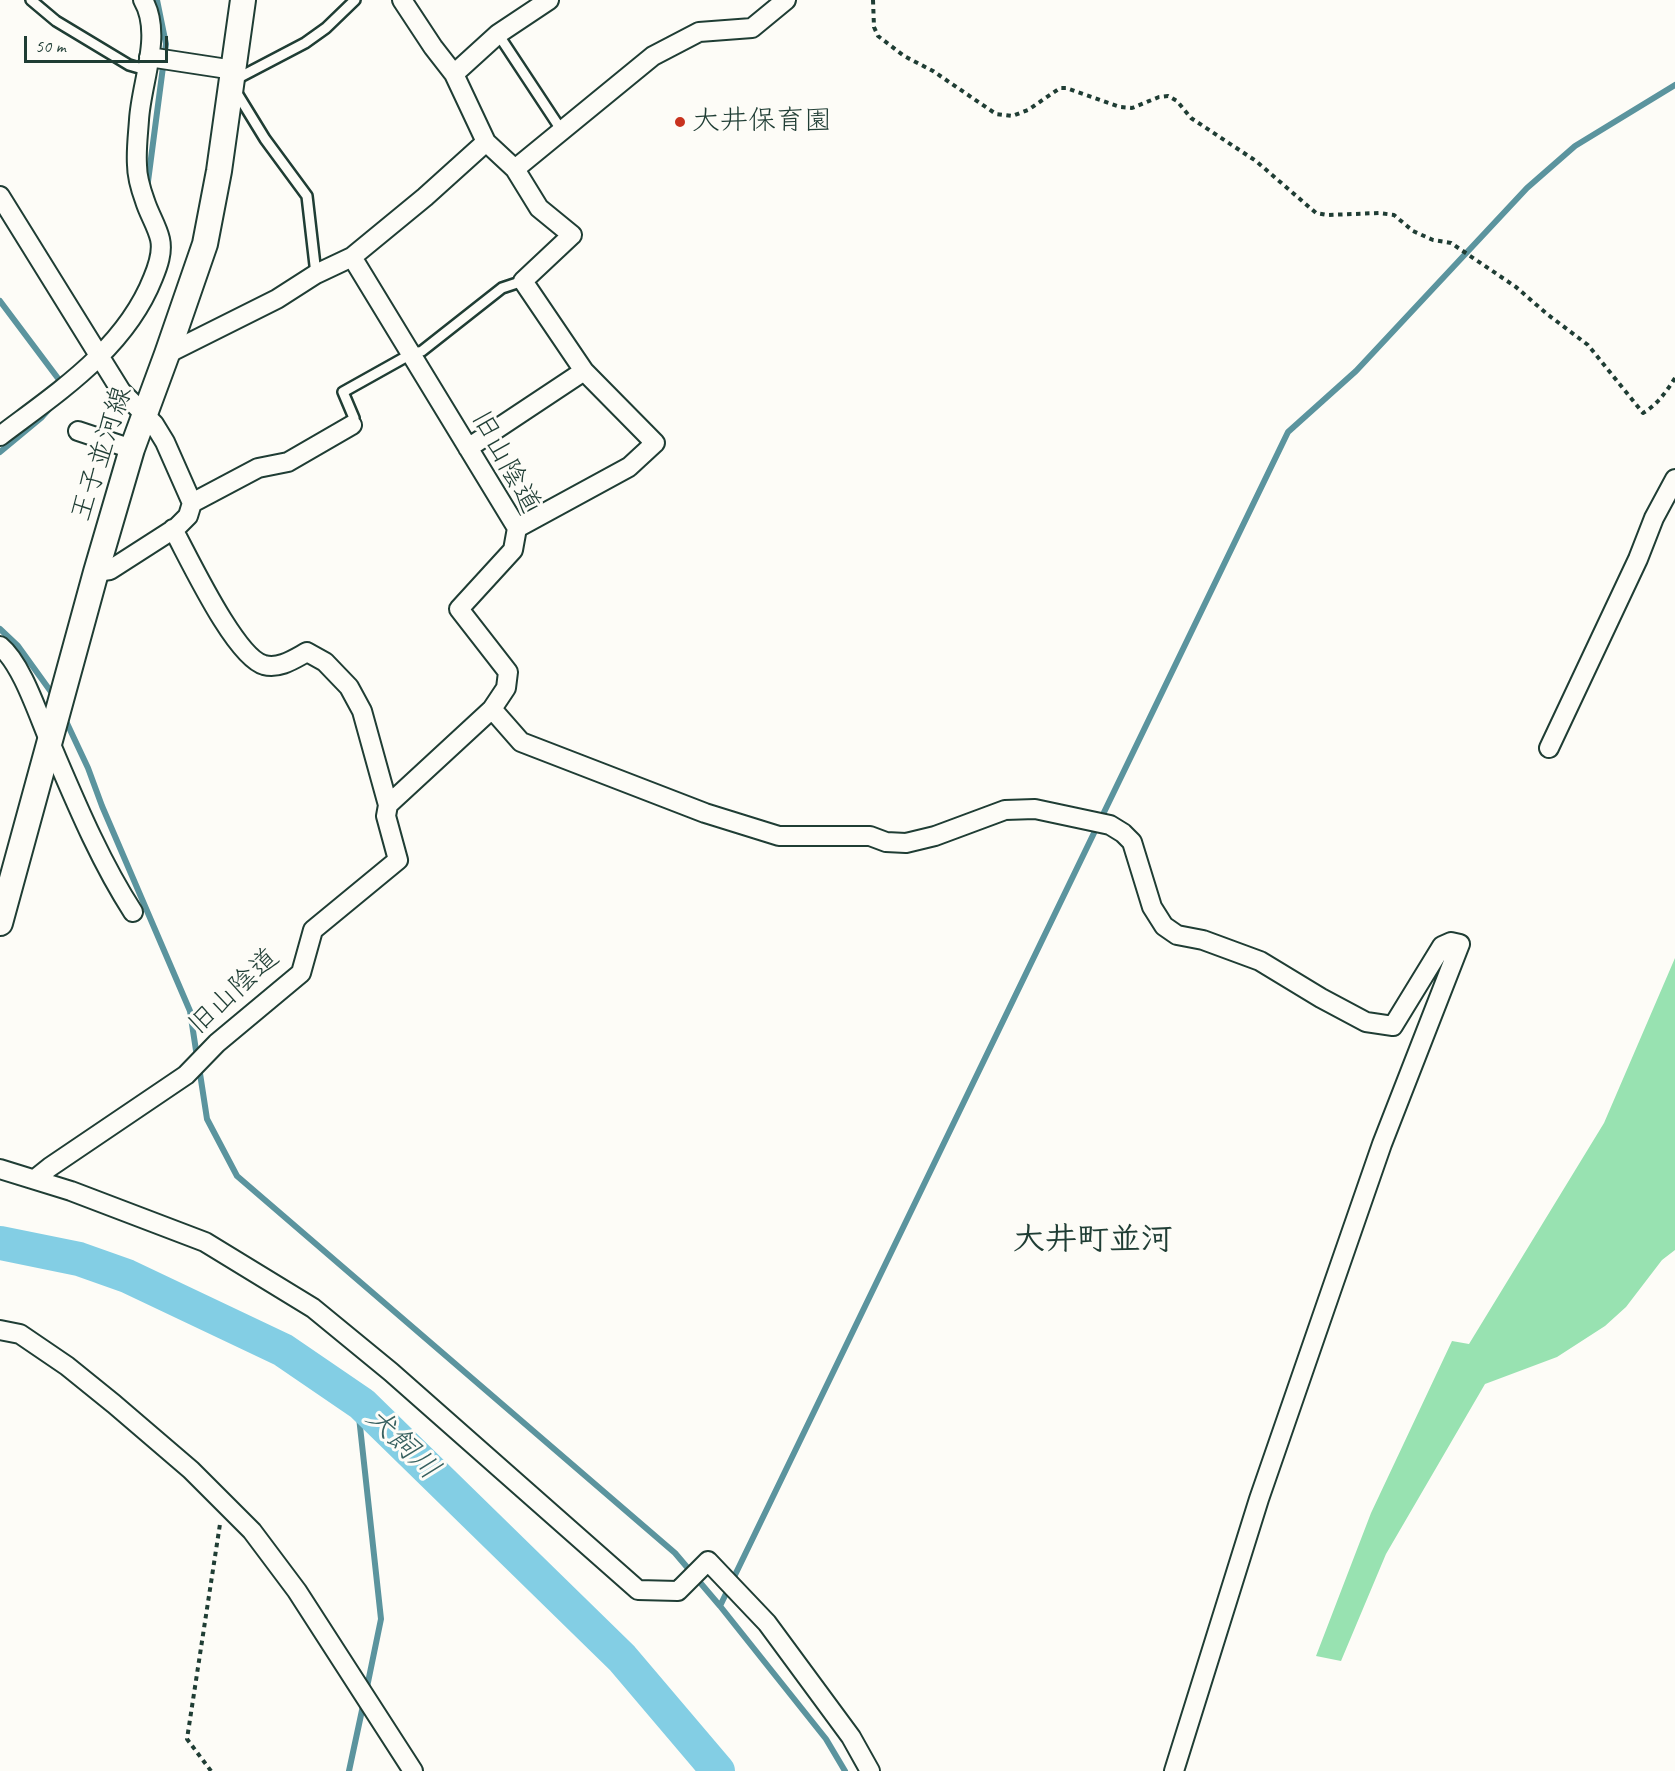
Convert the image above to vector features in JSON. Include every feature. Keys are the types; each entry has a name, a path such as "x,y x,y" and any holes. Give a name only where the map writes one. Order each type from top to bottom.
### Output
{"main road":[{"name":"王子並河線","path":"0,923 5,878 50,737 132,449 205,244 219,171 243,0"}],"street":[{"path":"0,436 63,390 120,334 148,292 159,262 160,240 145,201 136,167 139,116 152,34 147,7 143,0"},
{"path":"402,0 454,74 486,142 515,169 539,208 572,235 523,281 584,371 655,443 629,467 517,528"},
{"path":"454,74 498,34 549,0"},
{"path":"515,169 653,56 699,33 752,28 786,0"},
{"path":"147,64 233,77"},
{"path":"167,354 277,299 316,274 352,257 425,197 486,142"},
{"path":"0,196 120,391 154,424 165,442 192,503 188,516 173,529 110,570 96,572"},
{"name":"旧山陰道","path":"36,1179 50,1167 186,1075 217,1043 301,973 313,930 398,861 386,816 387,805 492,709 506,688 508,672 459,609 513,550 517,528 352,257"},
{"path":"468,448 584,371"},
{"path":"192,503 258,468 288,462 352,425"},
{"path":"78,431 132,449"},
{"path":"1549,748 1638,559 1654,518 1675,479"},
{"path":"173,529 229,631 246,652 263,665 280,666 307,652 325,662 349,687 362,711 387,805"},
{"path":"0,646 12,657 21,674 114,883 133,912"},
{"path":"492,709 521,742 705,813 779,836 870,836 886,842 906,843 935,836 1005,810 1035,809 1110,825 1132,842 1152,907 1164,926 1177,934 1203,940 1260,962 1365,1022 1393,1026 1442,946 1451,942 1460,944 1382,1144 1259,1499 1174,1771"},
{"path":"0,1169 36,1179 205,1242 313,1308 391,1372 638,1590 678,1591 708,1561 767,1623 851,1737 870,1771"},
{"path":"0,1330 20,1334 67,1366 191,1470 252,1532 297,1591 413,1771"}],"lane":[{"path":"31,0 56,21 129,65 147,64"},
{"path":"316,274 307,196 265,139 233,77 242,76 305,43 326,28 355,0"},
{"path":"498,34 562,131"},
{"path":"352,425 354,418 343,392 411,354 422,351 502,288 523,281"}],"path":[{"path":"873,0 874,27 878,36 897,52 933,71 996,114 1012,116 1028,110 1060,88 1066,88 1120,107 1132,108 1159,97 1168,96 1177,101 1191,118 1256,161 1316,213 1394,215 1413,231 1432,240 1451,243 1516,287 1588,345 1643,413 1659,400 1675,378"},
{"path":"211,1771 187,1739 221,1525 214,1516"}],"green space":[{"path":"1675,958 1675,1250 1662,1260 1626,1307 1605,1326 1557,1357 1485,1384 1386,1554 1341,1661 1316,1656 1371,1513 1452,1341 1469,1344 1604,1123"}],"waterway":[{"path":"147,189 166,44 157,0"},
{"path":"720,1606 1288,432 1356,371 1527,188 1575,146 1675,85"},
{"path":"0,301 63,385"},
{"path":"0,452 51,407"},
{"path":"0,629 18,646 54,696"},
{"path":"65,719 88,768 190,1011 197,1057"},
{"path":"199,1067 207,1119 237,1176 675,1553 826,1739 845,1771"},
{"name":"犬飼川","path":"0,1243 79,1259 127,1276 283,1350 362,1404 622,1658 718,1771"},
{"path":"362,1404 359,1417 381,1619 366,1692"},
{"path":"349,1771 364,1701"}],"place":[{"name":"大井保育園","path":"680,122"}],"district":[{"name":"大井町並河","path":"1093,1241"}]}
